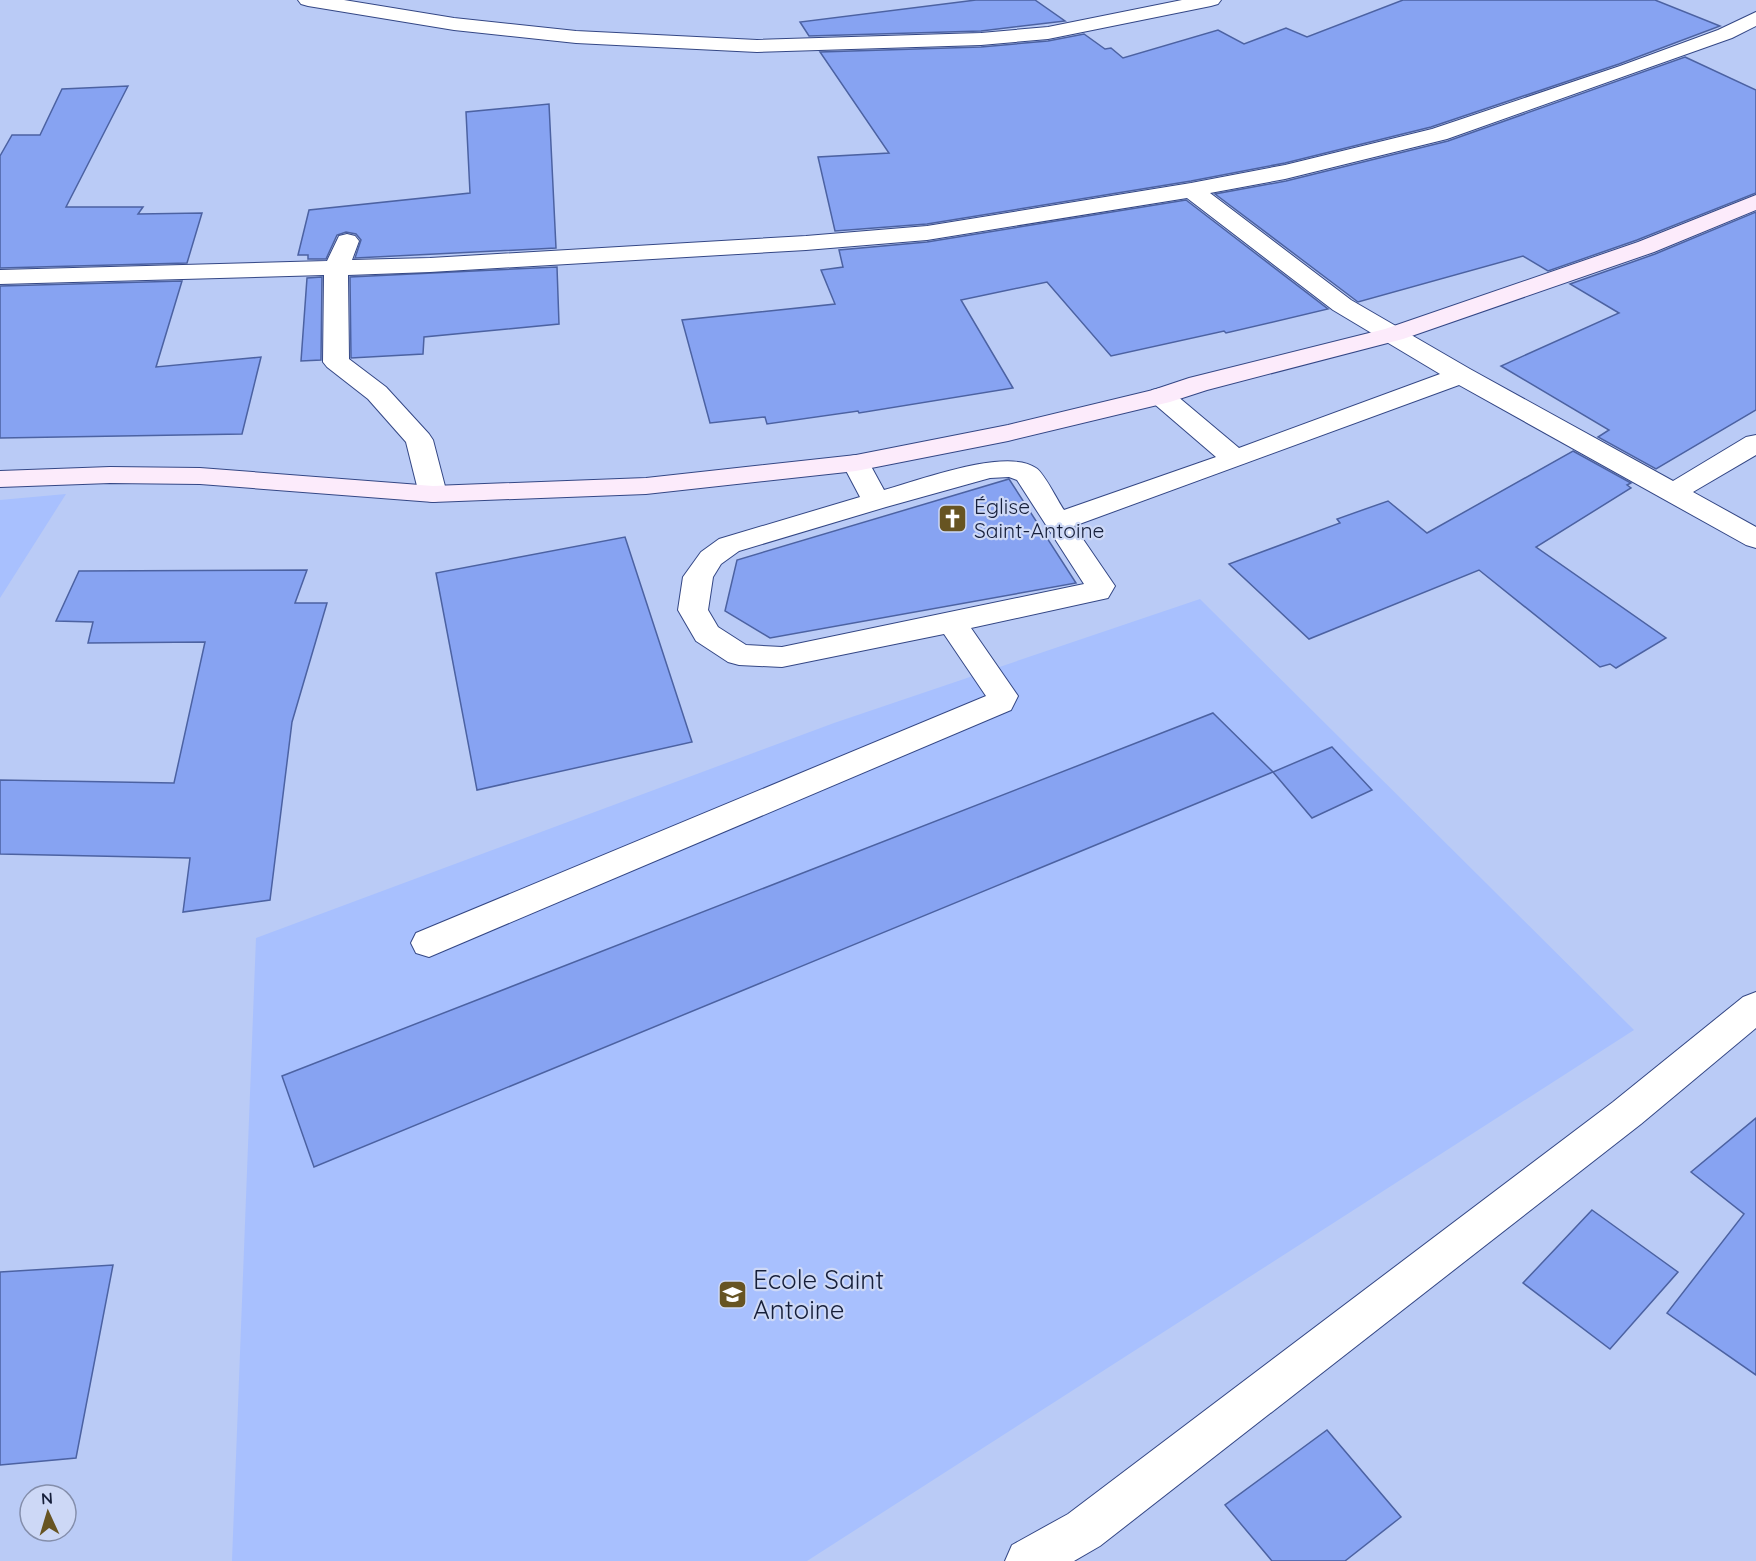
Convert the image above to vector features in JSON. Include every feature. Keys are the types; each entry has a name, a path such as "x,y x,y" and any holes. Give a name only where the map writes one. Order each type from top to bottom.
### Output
{"main road":[{"path":"0,479 110,475 200,476 433,494 646,486 856,463 1008,433 1161,396 1198,384 1394,334 1646,247 1756,202"}],"street":[{"path":"309,0 454,24 576,37 757,46 981,39 1048,33 1211,0"},
{"path":"0,277 336,269 700,249 927,233 1191,190 1285,172 1438,134 1627,70 1725,34 1756,18"},
{"path":"1191,190 1342,304 1461,375 1756,539"},
{"path":"347,241 336,269 336,362 377,393 419,440 433,494"},
{"path":"1058,522 1461,375"},
{"path":"1161,396 1235,459"},
{"path":"1674,492 1756,443"},
{"path":"856,463 876,501"},
{"path":"1012,468 1027,474 1058,522 1100,586 1097,591 782,657 739,655 707,634 693,610 698,577 711,558 729,545 989,470 1012,468"},
{"path":"429,943 1000,702 1002,696 952,623"},
{"path":"1028,1561 1084,1530 1627,1113 1756,1007"}],"shaded area":[{"path":"66,494 0,598 0,500"},
{"name":"Ecole Saint Antoine","path":"1200,599 1634,1030 807,1561 232,1561 256,938 834,723"}],"building":[{"path":"976,0 1035,0 1065,21 981,31 809,36 800,22"},
{"path":"1403,0 1655,0 1720,26 1619,64 1431,127 1285,163 1191,181 927,224 835,231 818,157 889,153 820,52 981,47 1048,41 1084,34 1105,49 1111,48 1123,58 1218,30 1244,44 1286,28 1307,37"},
{"path":"1685,57 1756,90 1756,193 1637,240 1548,271 1523,256 1358,302 1215,194 1286,181 1448,141"},
{"path":"128,86 66,207 143,207 138,214 202,213 187,263 0,268 0,156 12,135 40,135 62,89"},
{"path":"549,104 556,248 355,258 361,240 356,234 346,232 337,235 326,259 308,259 308,255 298,255 309,210 470,193 466,112"},
{"path":"1186,200 1328,309 1226,333 1224,331 1111,356 1047,282 961,300 1013,388 859,413 858,411 767,424 765,417 710,423 682,320 835,304 821,270 843,267 839,250 927,242"},
{"path":"1756,212 1756,410 1656,469 1598,437 1609,430 1501,366 1619,313 1570,284 1655,254"},
{"path":"557,267 559,324 424,337 423,354 351,358 350,277"},
{"path":"322,277 321,360 301,361 307,278"},
{"path":"182,281 156,367 261,357 242,434 0,438 0,286"},
{"path":"1573,451 1631,483 1627,485 1631,488 1536,547 1666,638 1616,668 1610,664 1600,667 1479,570 1309,639 1229,564 1340,523 1337,519 1388,501 1427,533"},
{"name":"Église Saint-Antoine","path":"1009,479 1076,583 770,638 725,611 737,560"},
{"path":"625,537 692,742 477,790 436,573"},
{"path":"307,570 295,603 327,603 292,722 270,900 183,912 190,858 0,854 0,780 174,783 205,642 88,643 93,622 56,621 79,571"},
{"path":"1213,713 1273,772 314,1167 282,1076"},
{"path":"1332,747 1372,790 1312,818 1273,772"},
{"path":"1756,1118 1756,1375 1667,1313 1744,1214 1691,1172"},
{"path":"1592,1210 1678,1272 1610,1349 1523,1283"},
{"path":"113,1265 76,1458 0,1465 0,1272"},
{"path":"1327,1430 1401,1517 1345,1561 1272,1561 1225,1505"}],"place":[{"name":"Église Saint-Antoine","path":"953,519"},
{"name":"Ecole Saint Antoine","path":"732,1295"}]}
